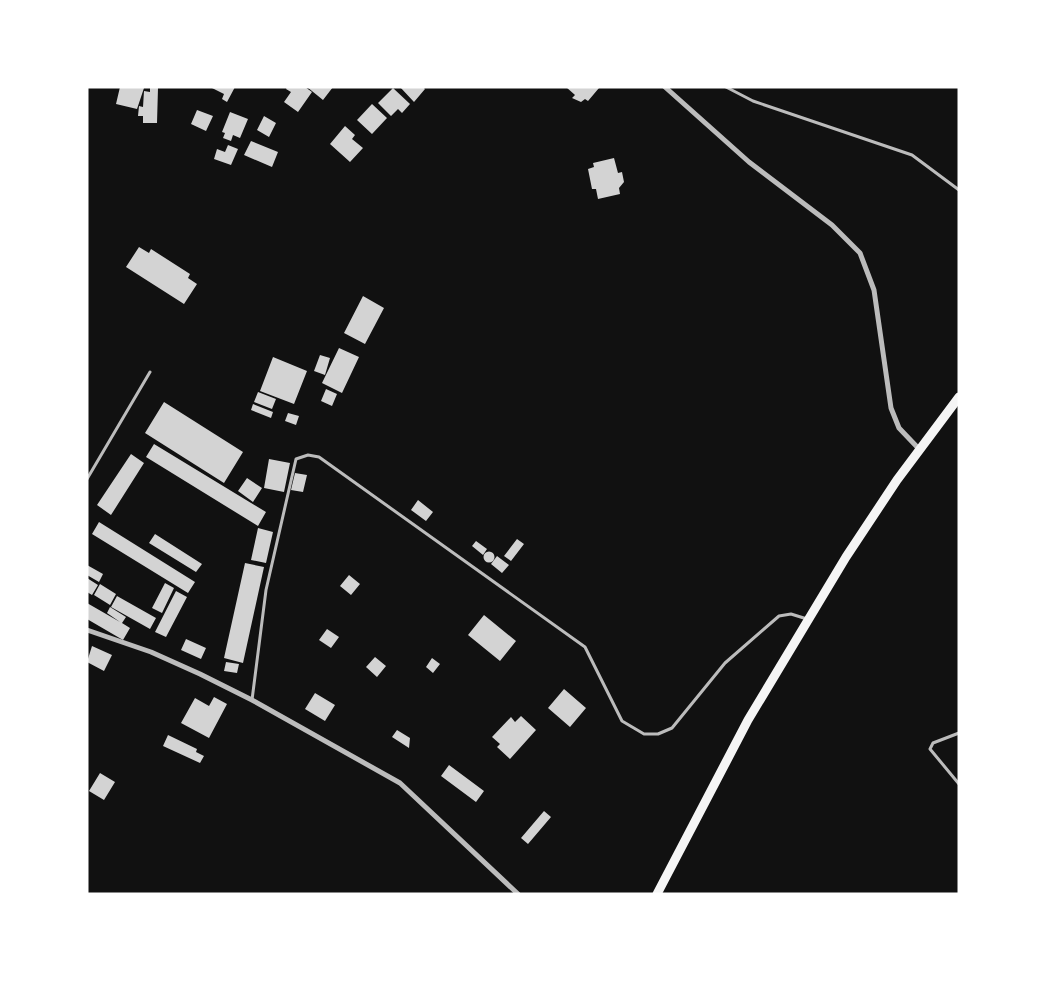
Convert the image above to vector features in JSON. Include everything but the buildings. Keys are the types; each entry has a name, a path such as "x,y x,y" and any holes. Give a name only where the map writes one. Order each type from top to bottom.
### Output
{"main road":[{"path":"657,894 748,720 808,619 865,528 959,397"}],"street":[{"path":"665,87 749,162 832,225 860,253 873,290 891,408 899,428 920,450"},
{"path":"87,630 151,652 252,700 400,783 518,894"}],"lane":[{"path":"726,87 753,101 912,155 959,190"},
{"path":"87,479 150,372"},
{"path":"252,700 266,590 288,492 296,459 308,455 319,457 585,647 622,721 644,734 658,734 672,728 725,663 779,616 791,614 808,619"},
{"path":"959,733 933,743 930,749 959,784"}]}
